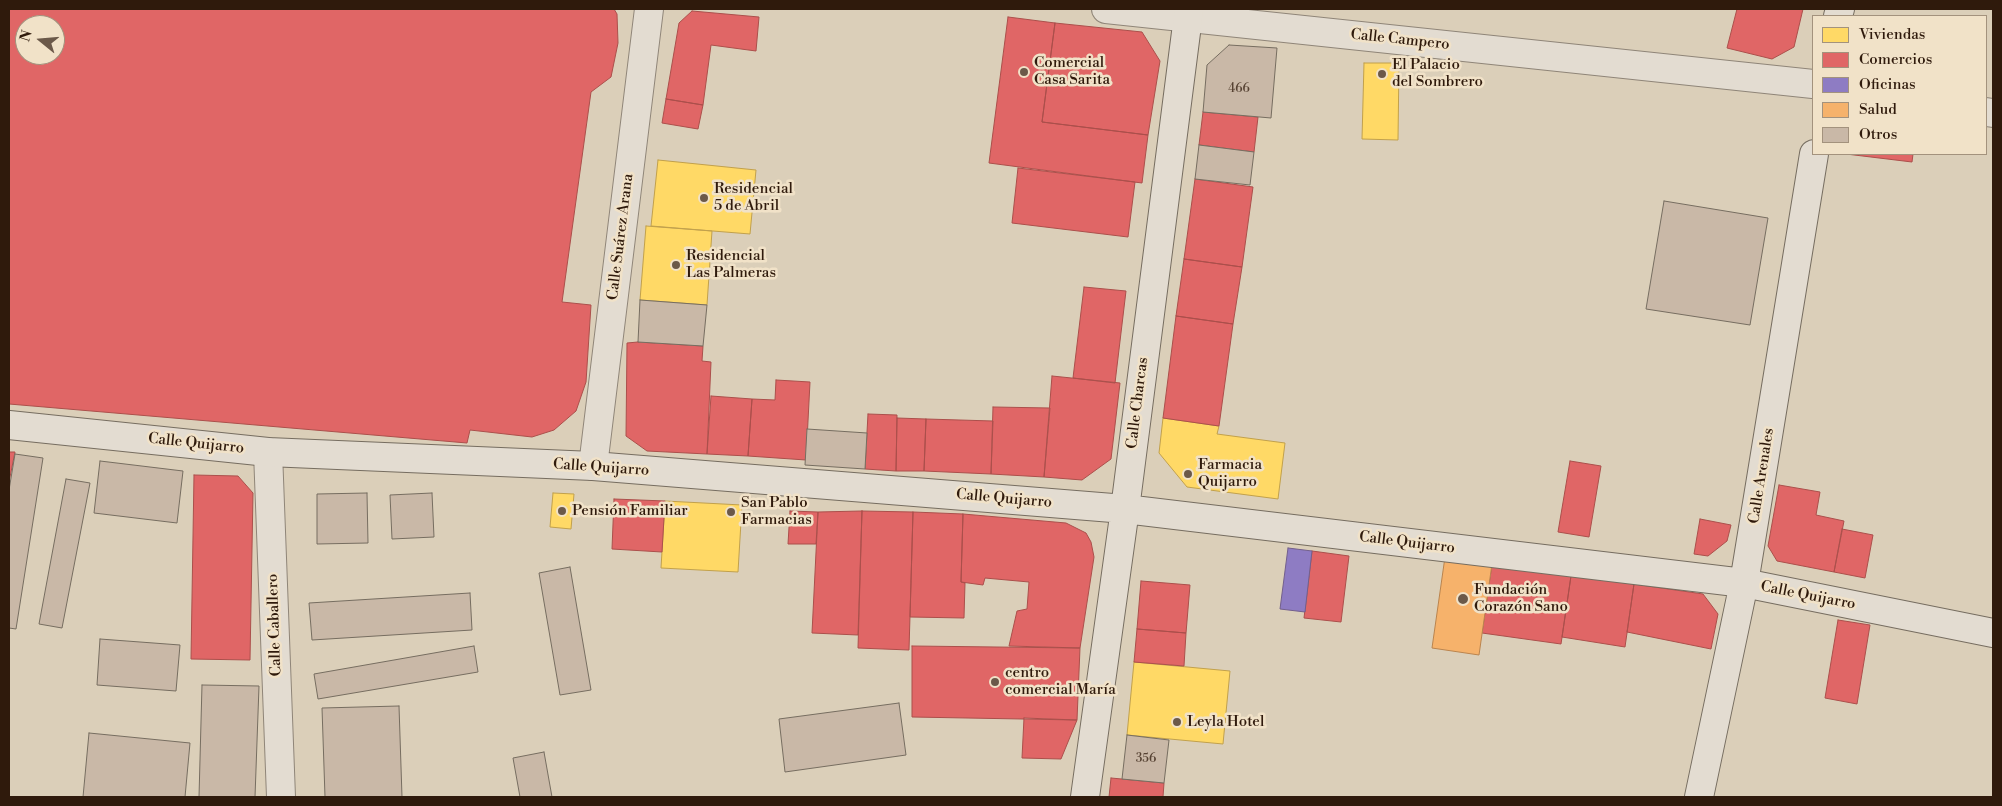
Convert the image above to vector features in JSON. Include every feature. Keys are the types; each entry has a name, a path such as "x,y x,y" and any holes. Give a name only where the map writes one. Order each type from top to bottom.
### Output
{"street":[{"name":"Calle Suárez Arana","path":"593,466 649,9"},
{"name":"Calle Campero","path":"1106,9 1188,13 1812,84"},
{"name":"Calle Charcas","path":"1085,797 1125,509 1188,13"},
{"name":"Calle Arenales","path":"1699,797 1744,583 1814,155"},
{"name":"Calle Quijarro","path":"9,425 268,452 593,466 1125,509 1744,583 1993,633"},
{"name":"Calle Caballero","path":"268,452 281,797"}],"building: Viviendas":[{"path":"1364,63 1399,63 1398,140 1362,139"},
{"name":"Residencial 5 de Abril","path":"658,160 756,170 750,234 651,226"},
{"name":"Residencial Las Palmeras","path":"646,226 712,231 707,305 640,300"},
{"path":"1163,418 1219,426 1217,434 1285,443 1278,499 1187,487 1159,453"},
{"name":"Pensión Familiar","path":"553,493 574,494 571,529 550,527"},
{"path":"665,501 742,505 738,572 661,568"},
{"path":"1134,662 1230,671 1223,744 1127,735"}],"building: Comercios":[{"path":"9,9 614,9 617,14 618,43 611,77 591,92 562,302 591,305 586,382 576,411 554,430 532,437 470,430 467,443 9,404"},
{"path":"1737,9 1803,9 1794,47 1772,59 1727,48"},
{"path":"692,11 759,17 756,51 711,45 703,105 666,99 679,23"},
{"name":"Comercial Casa Sarita","path":"1008,17 1055,23 1042,122 1148,135 1142,183 989,163"},
{"path":"1055,23 1142,32 1160,61 1148,135 1042,122"},
{"path":"666,99 703,105 698,129 662,123"},
{"path":"1203,112 1258,117 1254,152 1199,145"},
{"path":"1854,155 1913,155 1912,162"},
{"path":"1018,168 1135,182 1128,237 1012,223"},
{"path":"1195,179 1253,187 1242,267 1184,259"},
{"path":"1184,259 1242,267 1233,324 1176,316"},
{"path":"1084,287 1126,291 1115,383 1073,378"},
{"path":"1176,316 1233,324 1219,426 1163,418"},
{"path":"627,343 703,346 702,361 711,362 707,454 647,451 626,436"},
{"path":"1052,376 1120,383 1111,459 1082,480 1044,477"},
{"path":"776,380 810,382 806,460 748,456 752,399 775,400"},
{"path":"711,396 752,399 748,456 707,454"},
{"path":"993,407 1050,408 1044,477 991,474"},
{"path":"868,414 897,415 896,471 865,469"},
{"path":"897,418 926,419 924,471 896,471"},
{"path":"926,419 993,421 991,474 924,471"},
{"path":"9,452 15,452 9,482"},
{"path":"1570,461 1601,466 1589,537 1558,532"},
{"path":"194,475 238,476 253,493 250,660 191,659"},
{"path":"1779,485 1820,492 1816,515 1844,521 1834,572 1777,561 1768,546"},
{"path":"614,499 665,501 662,552 612,549"},
{"path":"790,511 818,512 816,544 788,544"},
{"path":"862,511 913,512 909,650 858,648"},
{"path":"862,511 858,635 812,633 818,512"},
{"path":"913,512 963,514 961,582 965,583 964,618 910,617"},
{"path":"963,514 1066,523 1086,533 1091,542 1094,557 1080,648 1009,646 1017,611 1027,609 1029,582 985,578 983,585 961,582"},
{"path":"1700,519 1731,525 1727,541 1708,556 1694,554"},
{"path":"1842,529 1873,535 1865,578 1834,572"},
{"path":"1312,551 1349,556 1341,622 1304,618"},
{"path":"1492,564 1571,576 1561,644 1482,633"},
{"path":"1571,576 1634,584 1625,647 1562,637"},
{"path":"1141,581 1190,585 1186,633 1137,629"},
{"path":"1634,584 1703,594 1718,614 1711,649 1627,632"},
{"path":"1838,620 1870,625 1857,704 1825,698"},
{"path":"1137,629 1186,633 1184,666 1134,662"},
{"name":"centro comercial María","path":"912,646 1080,648 1077,720 912,717"},
{"path":"1024,718 1077,720 1061,759 1022,758"},
{"path":"1111,778 1164,783 1163,797 1109,797"}],"building: Oficinas":[{"path":"1288,548 1312,551 1305,612 1280,609"}],"building: Salud":[{"name":"Fundación Corazón Sano","path":"1445,557 1492,564 1479,655 1432,648"}],"building: Otros":[{"path":"1229,45 1277,48 1271,118 1203,112 1207,65"},
{"path":"1199,145 1254,152 1250,185 1195,179"},
{"path":"1664,201 1768,218 1750,325 1646,309"},
{"path":"640,300 707,305 703,346 638,342"},
{"path":"807,429 867,433 865,469 805,465"},
{"path":"15,454 43,458 16,629 9,628 9,490"},
{"path":"100,461 183,471 177,523 94,513"},
{"path":"66,479 90,483 62,628 39,624"},
{"path":"367,493 368,543 317,544 317,494"},
{"path":"432,493 434,537 392,539 390,495"},
{"path":"570,567 591,690 560,695 539,573"},
{"path":"470,593 472,630 312,640 309,603"},
{"path":"100,639 180,645 176,691 97,685"},
{"path":"474,646 478,672 318,699 314,674"},
{"path":"202,685 259,686 255,797 199,797"},
{"path":"899,703 906,755 785,772 779,719"},
{"path":"399,706 402,797 325,797 322,708"},
{"path":"89,733 190,743 185,797 83,797"},
{"path":"1127,735 1169,740 1164,783 1122,779"},
{"path":"544,752 552,797 520,797 513,758"}],"place":[{"name":"Comercial Casa Sarita","path":"1024,72"},
{"name":"El Palacio del Sombrero","path":"1382,74"},
{"name":"Residencial 5 de Abril","path":"704,198"},
{"name":"Residencial Las Palmeras","path":"676,265"},
{"name":"Farmacia Quijarro","path":"1188,474"},
{"name":"Pensión Familiar","path":"562,511"},
{"name":"San Pablo Farmacias","path":"731,512"},
{"name":"Fundación Corazón Sano","path":"1463,599"},
{"name":"centro comercial María","path":"995,682"},
{"name":"Leyla Hotel","path":"1177,722"}]}
